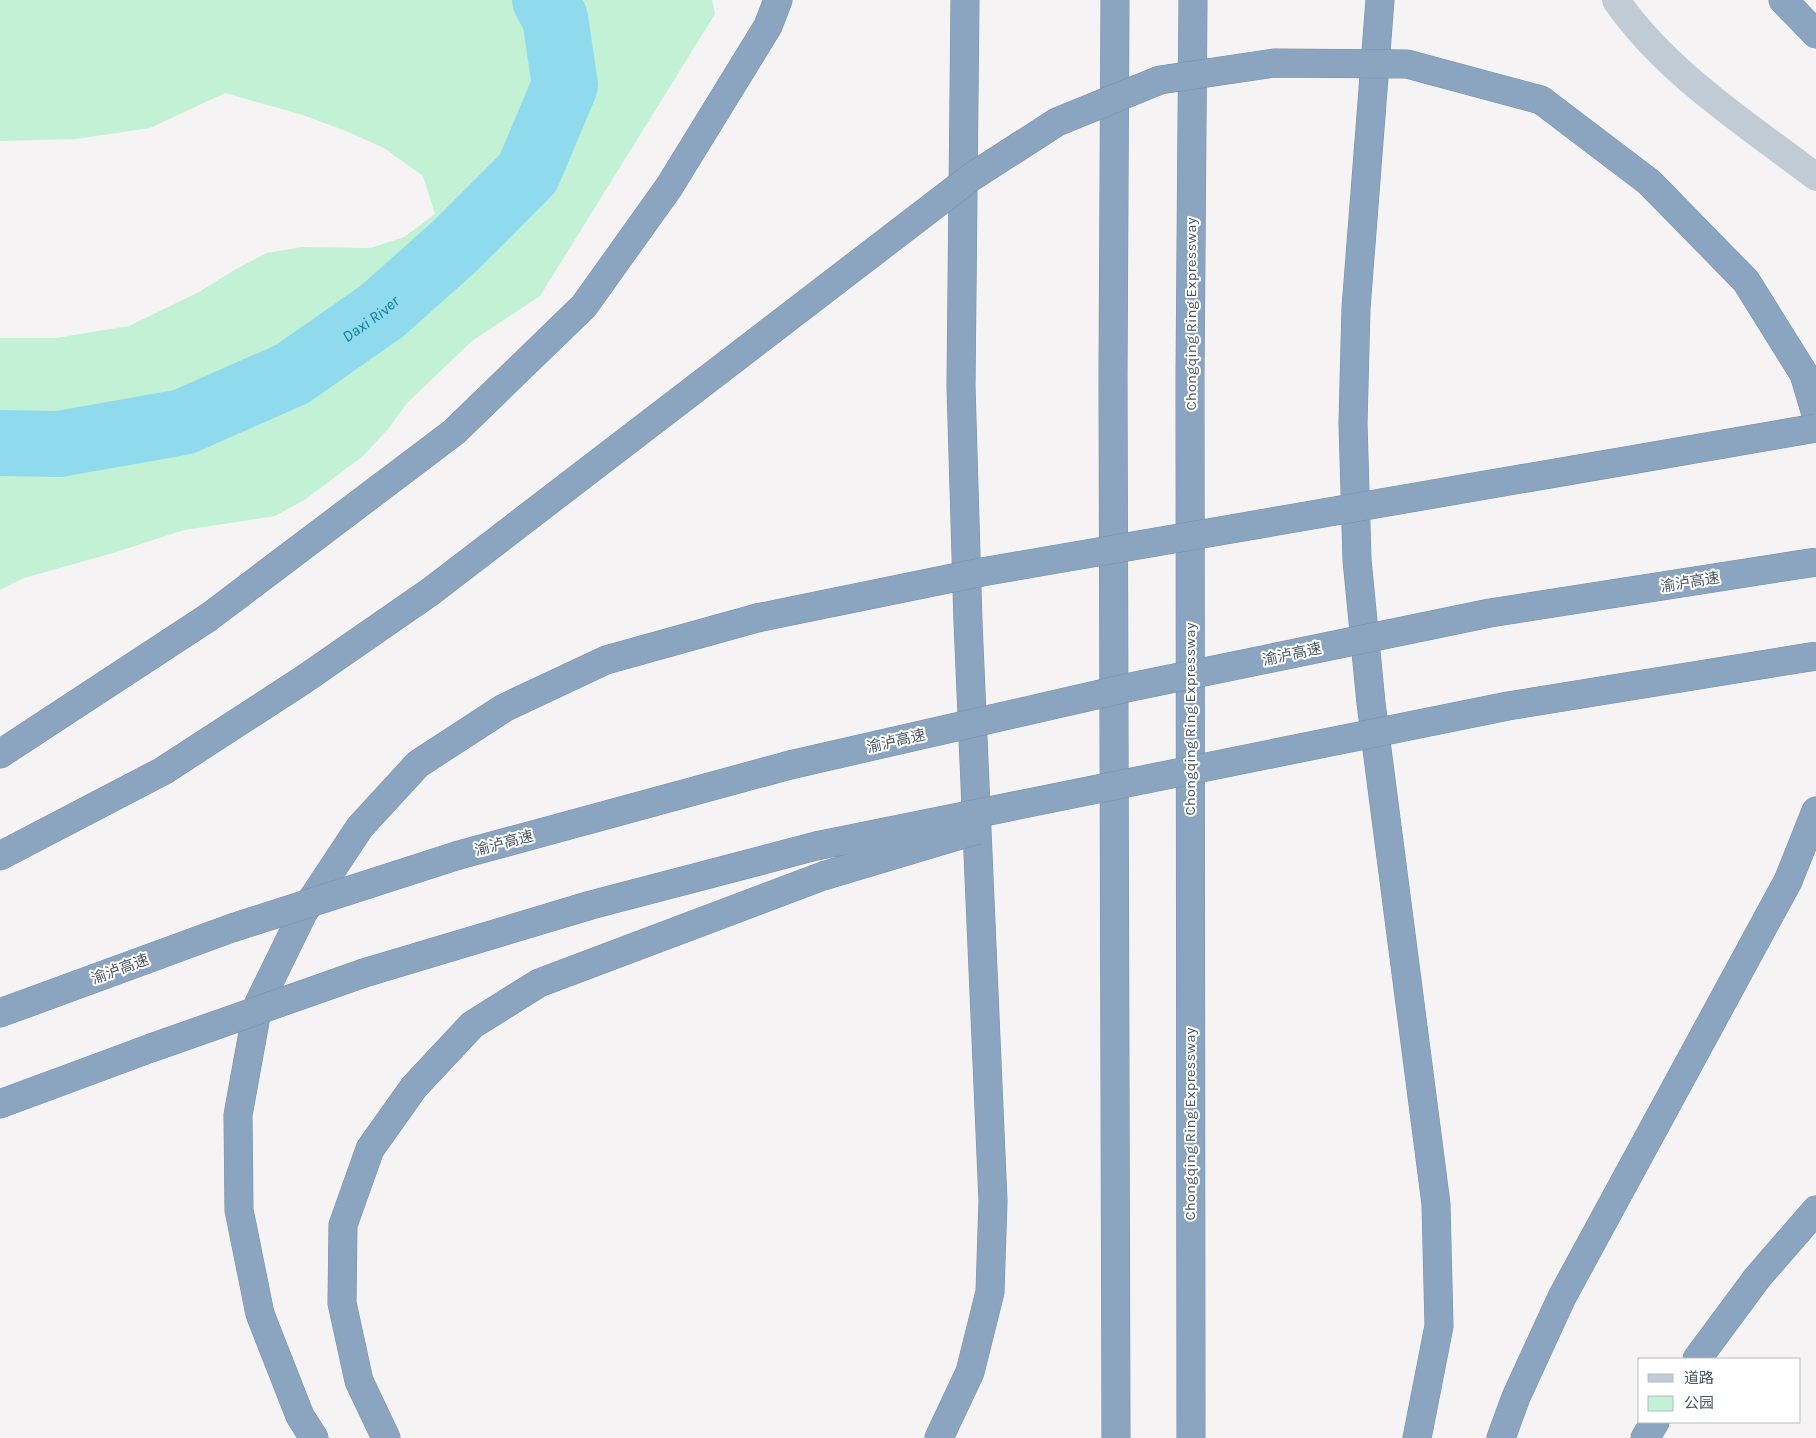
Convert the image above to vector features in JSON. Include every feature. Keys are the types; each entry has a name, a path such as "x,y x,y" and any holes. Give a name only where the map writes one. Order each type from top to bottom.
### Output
{"highway":[{"path":"0,754 209,617 454,432 481,406 584,306 669,187 768,26 778,0"},
{"path":"939,1438 970,1372 990,1292 993,1201 968,622 961,386 965,0"},
{"path":"1115,0 1113,406 1116,1438"},
{"name":"Chongqing Ring Expressway","path":"1191,1438 1190,377 1193,0"},
{"path":"1380,0 1356,308 1353,423 1357,560 1371,703 1436,1204 1439,1326 1417,1438"},
{"path":"1783,0 1816,34"},
{"path":"0,856 163,771 303,680 430,592 970,178 1057,122 1160,80 1274,63 1407,64 1541,100 1650,182 1746,281 1804,374 1816,414"},
{"path":"314,1438 300,1416 260,1314 239,1210 238,1115 258,1005 303,913 360,827 418,764 504,708 606,660 757,618 982,572 1816,428"},
{"name":"渝泸高速","path":"0,1012 232,928 459,855 790,765 1131,687 1490,614 1816,562"},
{"path":"0,1104 150,1048 364,973 592,905 816,846 1508,706 1816,656"},
{"path":"386,1438 359,1381 342,1303 343,1225 370,1149 414,1087 472,1025 539,983 823,876 1139,781"},
{"path":"1501,1438 1516,1397 1562,1297 1788,882 1816,811"},
{"path":"1698,1358 1757,1278 1816,1210"},
{"path":"1645,1438 1655,1423"}],"main road":[{"path":"1616,0 1646,38 1686,77 1816,177"}],"green space":[{"path":"0,0 712,0 715,14 540,296 472,341 407,403 388,429 363,456 306,499 275,516 184,530 113,553 24,578 0,590 0,338 56,338 129,326 199,292 236,269 267,253 301,247 371,248 404,237 435,214 423,176 384,148 303,115 225,93 150,128 76,139 0,141"}],"waterway":[{"name":"Daxi River","path":"0,443 59,444 183,422 292,374 382,311 455,246 528,173 565,85 555,18 545,0"}]}
